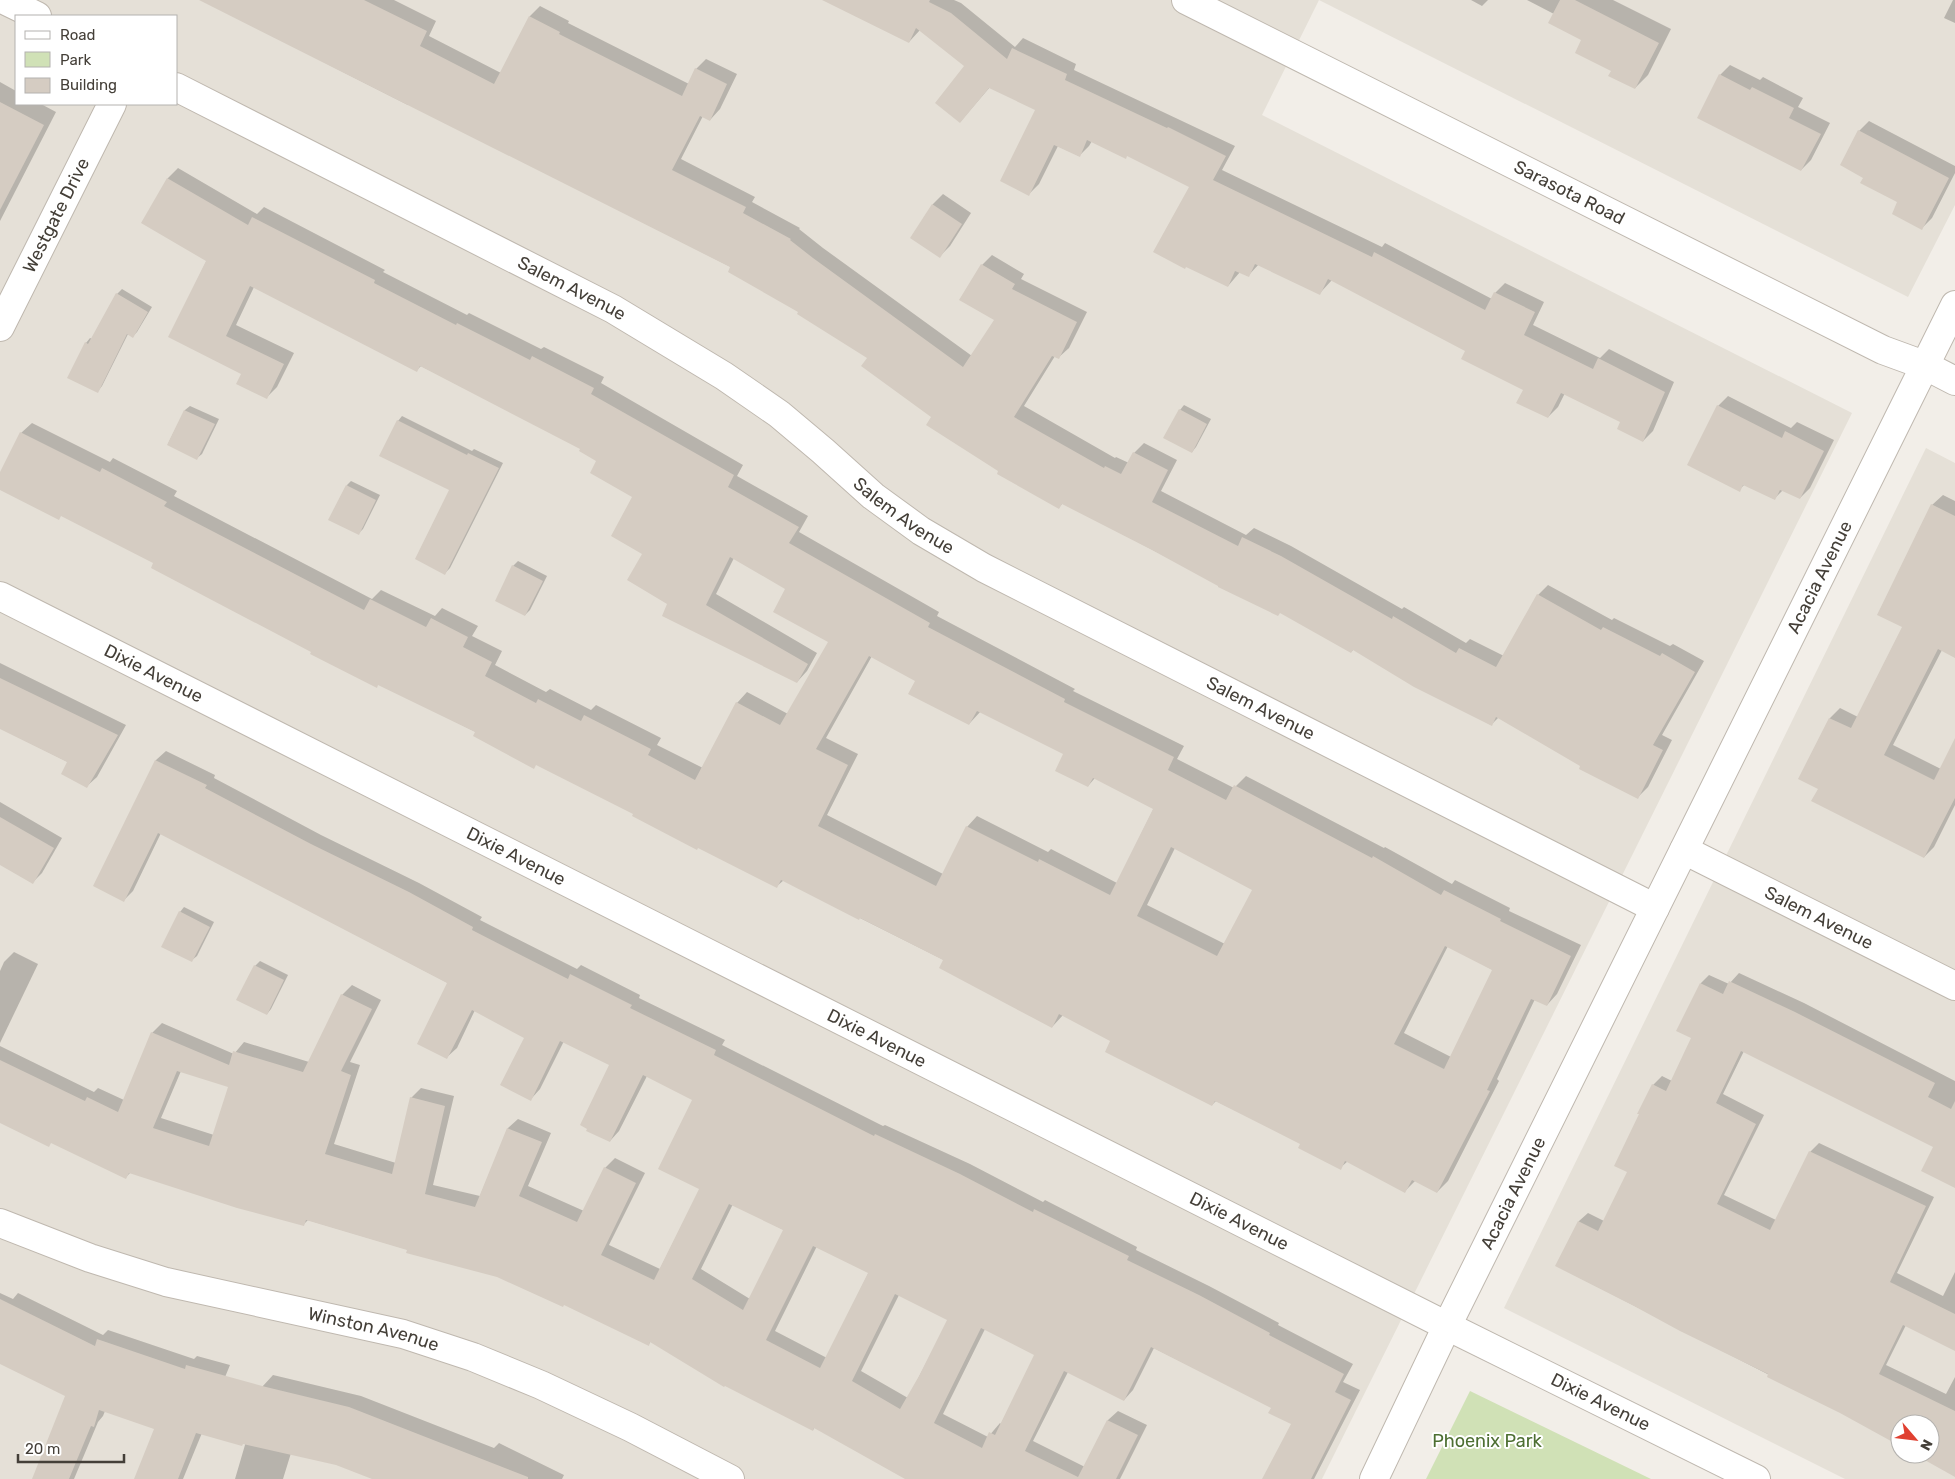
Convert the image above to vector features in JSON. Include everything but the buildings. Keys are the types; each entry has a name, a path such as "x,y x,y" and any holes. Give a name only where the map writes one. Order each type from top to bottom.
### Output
{"street":[{"path":"4,0 35,15"},
{"name":"Sarasota Road","path":"1186,0 1883,350 1924,365 1955,381"},
{"name":"Salem Avenue","path":"178,88 613,309 724,376 778,414 873,496 921,531 984,568 1655,908"},
{"name":"Westgate Drive","path":"0,326 111,105"},
{"name":"Acacia Avenue","path":"1374,1479 1447,1326 1955,305"},
{"name":"Dixie Avenue","path":"0,596 1447,1326 1756,1479"},
{"name":"Salem Avenue","path":"1684,850 1955,986"},
{"name":"Winston Avenue","path":"0,1223 90,1258 166,1282 403,1334 473,1358 541,1385 621,1423 730,1479"}],"shaded area":[{"path":"0,0 1319,0 1262,115 1852,413 1322,1479 0,1479"},
{"path":"1319,0 1955,0 1955,205 1908,297"},
{"path":"1926,448 1955,463 1955,1479 1845,1479 1504,1308"}],"green space":[{"name":"Phoenix Park","path":"1470,1391 1651,1479 1426,1479"}]}
